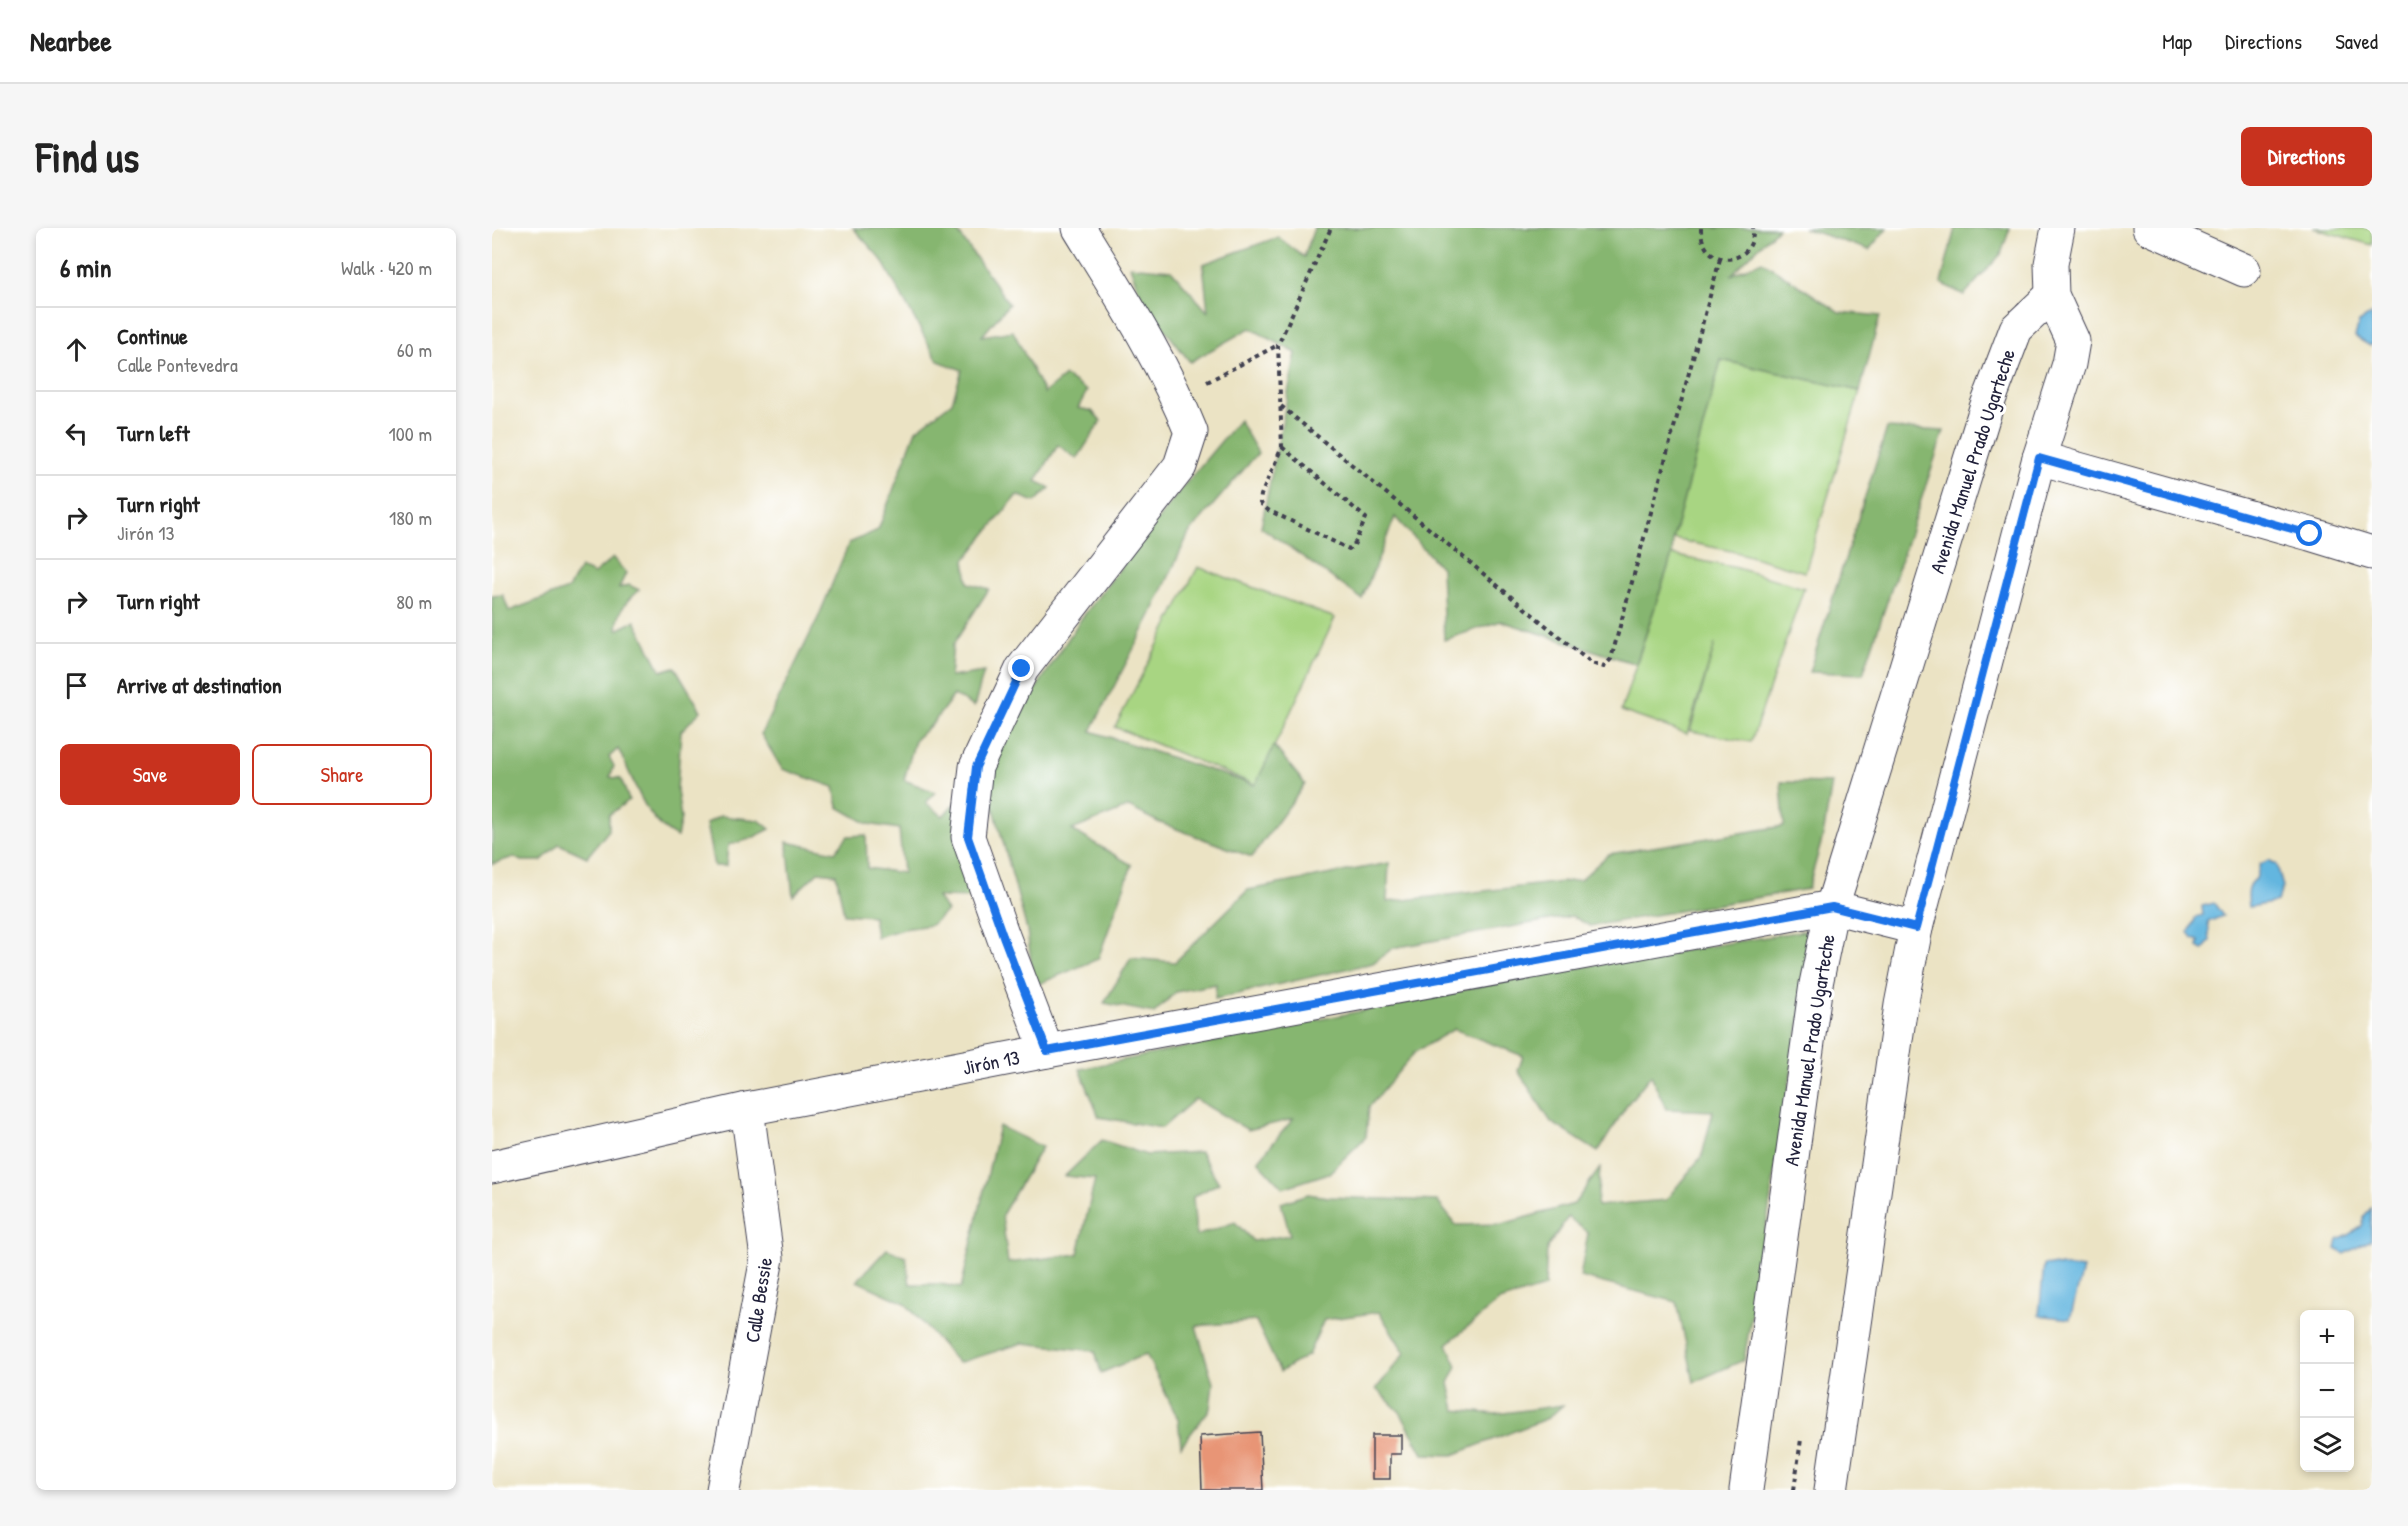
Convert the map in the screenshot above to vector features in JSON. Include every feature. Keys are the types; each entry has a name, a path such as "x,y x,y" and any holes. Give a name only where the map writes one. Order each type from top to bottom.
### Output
{"street":[{"path":"1047,1051 968,837 976,767 1022,669 1180,465 1191,432 1148,340 1079,228"},
{"path":"1831,1490 1901,1005 1916,928 2039,458 2069,364 2073,341 2052,295 2051,264 2058,228"},
{"path":"2150,228 2244,270"},
{"name":"Avenida Manuel Prado Ugarteche","path":"1746,1490 1816,984 1832,907 1986,408 2016,329 2052,295"},
{"path":"2039,458 2372,553"},
{"name":"Jirón 13","path":"492,1167 747,1109 1047,1051 1832,907 1916,928"},
{"name":"Calle Bessie","path":"723,1490 767,1258 747,1109"}],"path":[{"path":"1282,447 1366,518 1354,545 1349,549 1268,510 1260,503 1261,495 1282,447 1278,345 1331,228"},
{"path":"1701,228 1704,246 1720,259 1740,256 1748,249 1753,240 1753,228"},
{"path":"1281,406 1591,663 1604,667 1611,659 1720,259"},
{"path":"1177,398 1278,345"}],"green space":[{"path":"853,228 955,228 1009,304 982,336 1013,331 1044,393 1065,376 1087,391 1078,408 1092,411 1101,421 1077,459 1058,445 1036,481 1050,488 1035,502 1017,495 965,560 968,583 989,589 953,645 950,677 984,672 974,707 954,695 933,723 915,740 904,780 935,792 926,803 943,816 959,798 977,898 937,897 947,911 931,925 903,929 876,937 873,916 844,914 836,874 818,872 793,896 787,842 835,852 848,836 866,835 867,868 903,873 899,829 868,824 838,807 834,787 782,769 761,734 818,618 849,543 878,530 916,430 952,402 962,370 938,361 881,259"},
{"path":"1314,228 1778,228 1731,275 1762,261 1839,312 1880,316 1860,391 1721,360 1673,539 1672,555 1636,664 1501,621 1444,640 1441,568 1395,517 1362,599 1261,527 1296,353 1250,328 1190,362 1142,300 1130,266 1171,270 1208,312 1203,264 1278,237 1304,257"},
{"path":"1803,228 1887,228 1869,250"},
{"path":"1955,228 2010,228 2001,254 1964,295 1941,283"},
{"path":"2313,228 2372,228 2372,245"},
{"path":"1721,360 1860,391 1805,572 1736,552 1673,539"},
{"path":"1239,420 1258,453 1189,533 1151,615 1091,731 1255,785 1274,746 1305,784 1252,857 1158,822 1129,807 1072,830 1132,865 1098,959 1034,986 1027,930 987,783 996,751 1081,619 1182,488"},
{"path":"1887,428 1944,431 1863,674 1809,672"},
{"path":"1672,555 1737,568 1804,588 1751,742 1690,731 1715,644 1687,734 1621,711"},
{"path":"613,558 626,573 619,588 629,585 639,590 623,607 617,630 635,621 661,671 675,667 701,711 681,731 677,790 681,818 677,837 665,830 648,810 618,749 609,757 614,766 610,777 621,779 629,800 609,815 609,830 587,857 559,844 541,861 521,861 514,857 492,864 492,596 503,595 509,611 568,589 580,568 594,574"},
{"path":"1198,567 1335,618 1256,785 1115,727"},
{"path":"1781,782 1832,783 1823,836 1808,889 1590,926 1572,916 1393,948 1373,963 1215,999 1216,984 1176,992 1154,1013 1104,1003 1131,958 1175,962 1248,890 1389,863 1387,902 1580,880 1609,854 1784,826"},
{"path":"720,816 759,820 770,829 750,839 728,845 726,866 714,866 706,824"},
{"path":"1815,929 1744,1360 1694,1382 1677,1302 1580,1277 1588,1233 1568,1217 1547,1248 1545,1287 1499,1301 1447,1344 1457,1366 1449,1383 1455,1410 1496,1414 1563,1405 1548,1418 1453,1455 1423,1454 1400,1412 1376,1389 1405,1353 1379,1312 1324,1320 1308,1355 1280,1372 1256,1321 1196,1326 1213,1383 1210,1409 1181,1446 1178,1419 1146,1354 1101,1373 1095,1351 1023,1343 958,1363 905,1303 857,1281 887,1249 906,1257 910,1284 940,1284 961,1288 999,1126 1042,1147 1002,1215 1008,1263 1078,1254 1095,1179 1065,1176 1102,1140 1147,1155 1200,1152 1219,1183 1193,1197 1196,1236 1235,1222 1253,1241 1290,1235 1281,1203 1308,1194 1328,1197 1437,1201 1456,1225 1502,1224 1574,1204 1600,1168 1597,1206 1666,1200 1702,1156 1713,1111 1666,1109 1651,1075 1629,1102 1598,1152 1551,1122 1518,1071 1523,1056 1454,1029 1415,1052 1369,1107 1366,1137 1329,1173 1283,1188 1258,1161 1293,1119 1248,1130 1195,1099 1162,1128 1099,1117 1080,1069 1544,973"}],"water":[{"path":"2372,314 2372,345 2370,346 2355,337 2359,322"},
{"path":"2269,860 2277,865 2283,887 2277,902 2249,907 2249,888 2256,879 2260,864"},
{"path":"2214,903 2223,916 2208,922 2210,941 2203,950 2198,947 2199,941 2193,939 2189,932 2196,917 2203,915 2202,906"},
{"path":"2371,1208 2371,1240 2345,1254 2336,1249 2338,1240 2362,1226 2364,1216"},
{"path":"2044,1264 2083,1269 2070,1319 2039,1315"}],"building":[{"path":"1260,1432 1263,1490 1202,1490 1200,1436"},
{"path":"1372,1435 1401,1435 1401,1454 1390,1454 1390,1479 1372,1479"}],"route":[{"path":"1022,669 976,767 968,837 1047,1051 1832,907 1916,928 2039,458 2310,534"}]}
